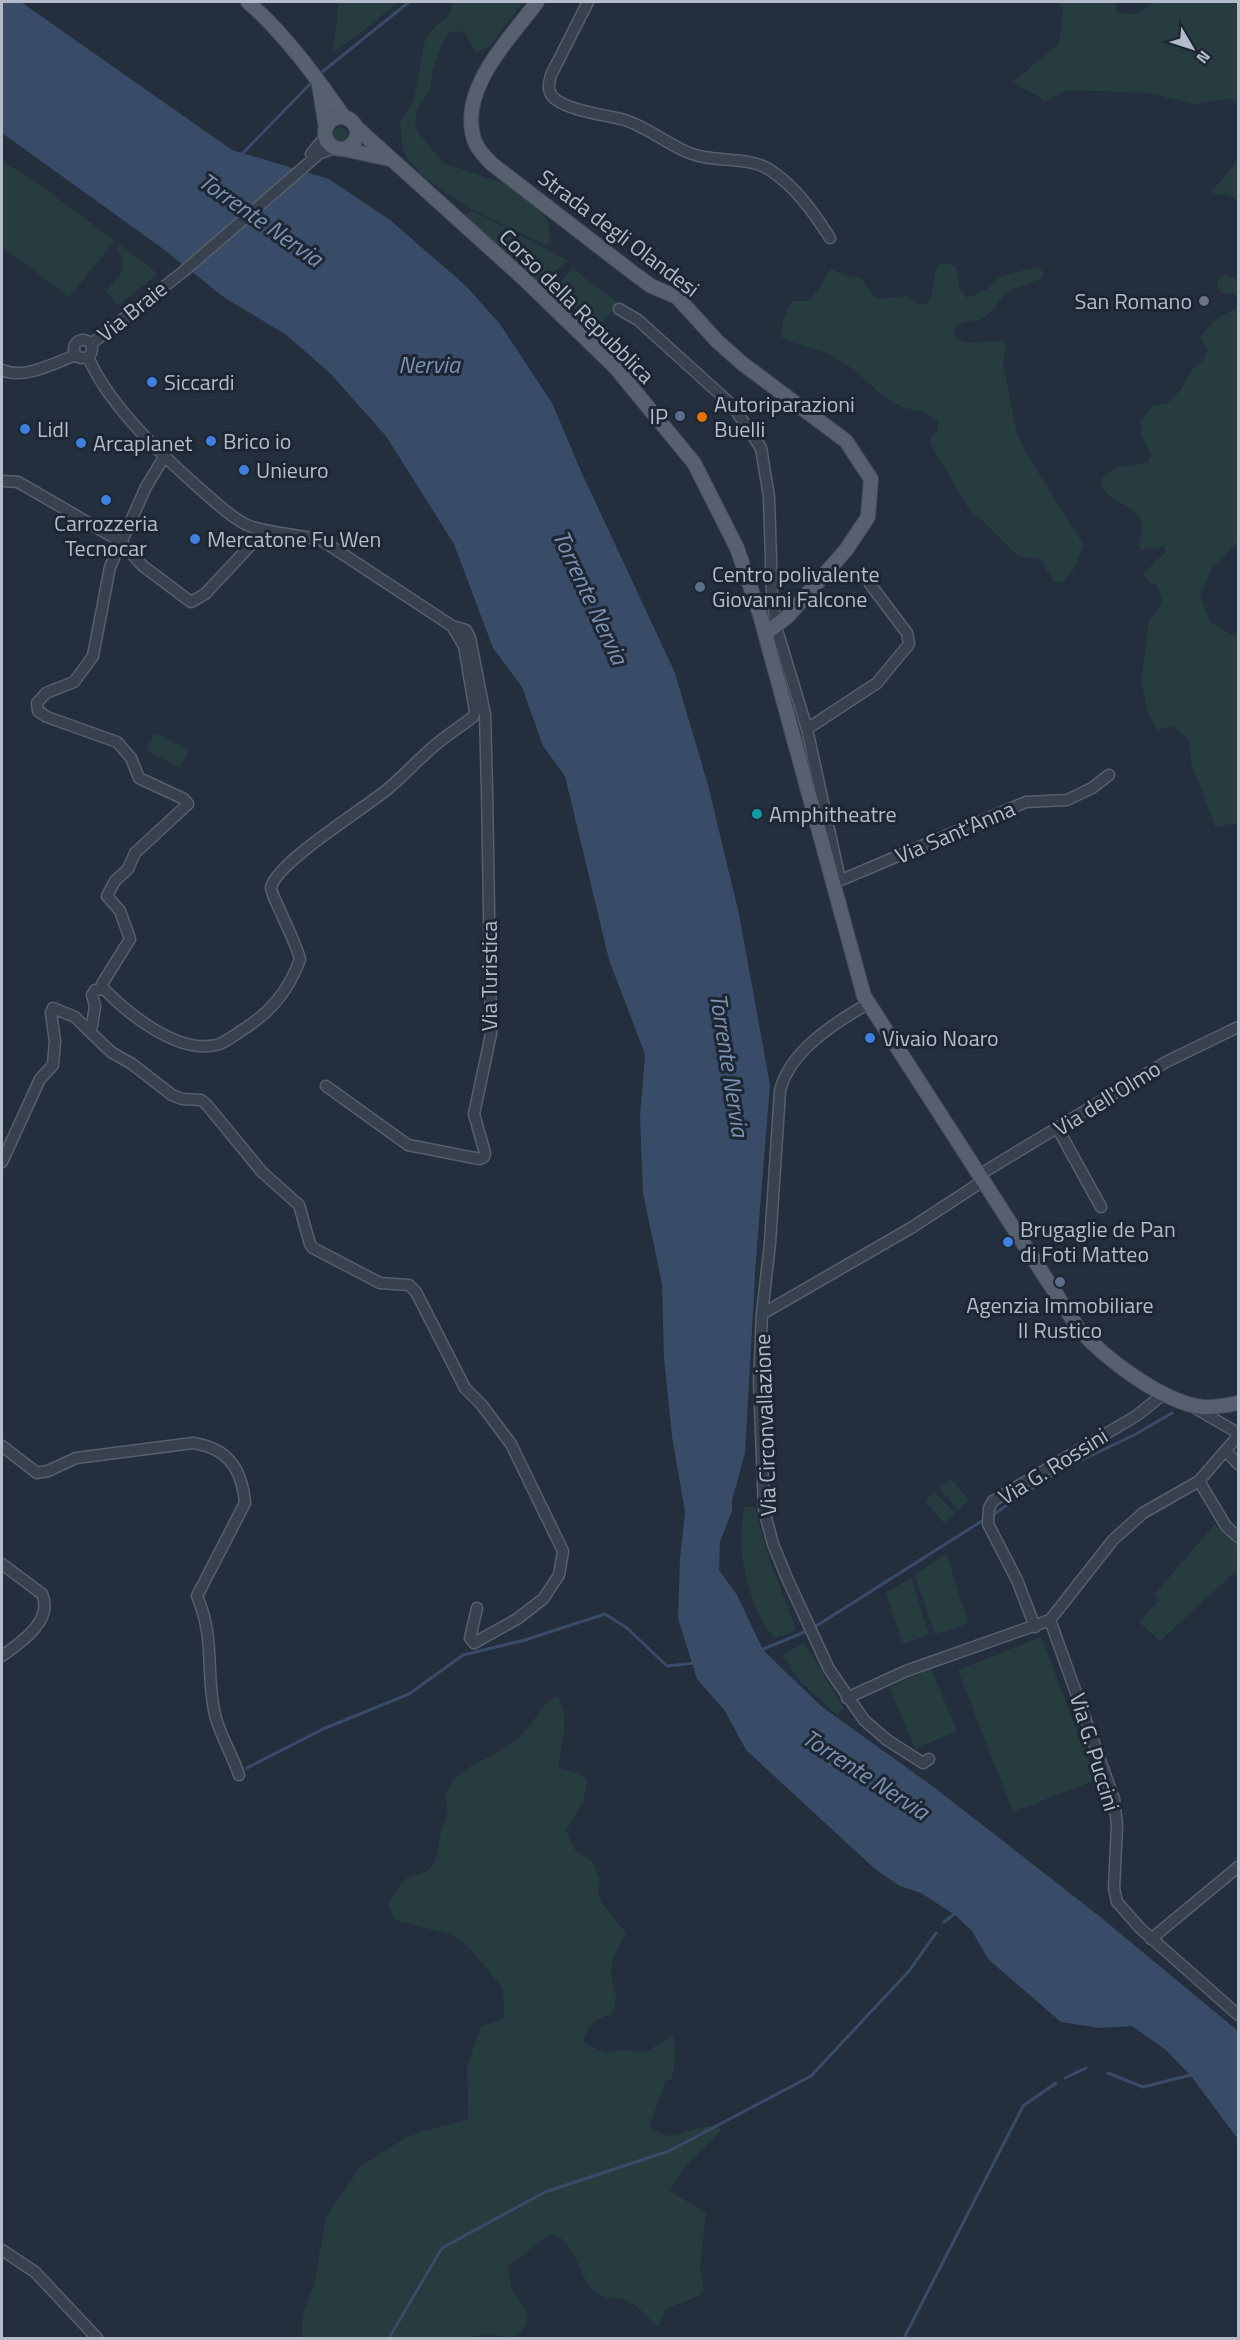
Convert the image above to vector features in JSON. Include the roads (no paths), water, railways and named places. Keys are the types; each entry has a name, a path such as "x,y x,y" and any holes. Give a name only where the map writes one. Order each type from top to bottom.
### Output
{"main road":[{"path":"248,2 263,15 318,80 344,117 356,127 355,141 340,148"},
{"name":"Strada degli Olandesi","path":"537,2 487,70 477,92 471,113 472,132 476,145 492,164 632,272 651,286 677,297 717,341 743,364 846,441 871,479 868,517 846,550 771,631"},
{"path":"318,80 326,132 340,148 391,159"},
{"path":"326,132 335,118 344,117"},
{"name":"Corso della Repubblica","path":"356,127 523,278 615,367 694,463 712,494 737,548 771,631 813,808 837,882 864,996 1089,1341 1127,1372 1203,1410"},
{"path":"1203,1410 1239,1403"}],"street":[{"path":"588,2 551,75 548,88 552,96 575,108 629,121 680,149 702,157 741,161 769,169 808,205 830,238"},
{"path":"326,132 319,151 340,148"},
{"name":"Via Braie","path":"91,344 173,278 319,151"},
{"path":"619,309 638,320 732,405 760,448 769,497 771,631 807,729 837,882"},
{"path":"87,340 91,344 93,350 88,357 81,358 76,355 74,349 78,341 87,340"},
{"name":"Via Braie","path":"3,372 32,371 76,355"},
{"name":"Via Turistica","path":"88,357 105,388 164,457 235,519 264,531 323,541 452,626 466,630 470,638 484,715 491,1034 474,1114 485,1153 484,1157 480,1159 408,1145 326,1086"},
{"path":"102,984 130,939 128,928 120,911 107,896 109,890 128,868 135,853 188,804 184,799 139,778 131,758 117,742 38,711 40,697 74,682 93,656 102,616 102,599 110,567 146,487 164,457"},
{"path":"2,480 18,482 120,542 143,567 191,602 200,599 264,531"},
{"path":"807,729 877,683 909,644 907,633 870,584"},
{"path":"84,1026 92,1026 95,1019 92,995 94,990 104,989 136,1019 171,1037 196,1046 216,1045 264,1016 284,993 300,959 287,921 271,894 271,886 276,877 315,842 390,788 434,746 473,717 475,711 464,646 452,626"},
{"name":"Via Sant'Anna","path":"837,882 1026,802 1066,800 1092,788 1109,775"},
{"path":"813,808 825,817"},
{"name":"Via Circonvallazione","path":"869,1003 840,1022 802,1053 783,1080 762,1314 759,1380 764,1510 773,1544 804,1619 847,1698 864,1720 888,1740 923,1763 930,1759"},
{"path":"2,1162 6,1144 40,1080 53,1065 55,1041 51,1014 53,1008 75,1017 111,1052 132,1064 172,1095 182,1099 201,1100 215,1113 262,1172 299,1205 313,1248 380,1283 409,1286 416,1292 465,1388 482,1404 511,1444 563,1551 559,1575 543,1599 517,1619 474,1643 470,1638 477,1608"},
{"name":"Via dell'Olmo","path":"981,1178 1166,1062 1239,1026"},
{"path":"1058,1129 1101,1207"},
{"name":"Via Circonvallazione","path":"762,1314 911,1228 981,1178"},
{"name":"Via G. Rossini","path":"1035,1627 1017,1580 988,1524 988,1508 993,1501 1052,1464 1136,1416 1165,1393"},
{"path":"847,1698 906,1671 1050,1620 1113,1540 1143,1513 1199,1481 1239,1434 1203,1410"},
{"path":"2,1446 37,1473 76,1458 193,1443 209,1446 228,1455 237,1468 244,1487 245,1503 197,1596 203,1611 211,1650 214,1713 239,1775"},
{"path":"1226,1451 1239,1464"},
{"path":"1199,1481 1226,1526 1239,1537"},
{"path":"2,1564 42,1594 45,1600 44,1609 32,1632 2,1656"},
{"name":"Via G. Puccini","path":"1050,1620 1114,1799 1117,1825 1114,1888 1117,1902"},
{"path":"1151,1938 1239,1867"},
{"path":"1104,1896 1117,1902 1151,1938 1239,2015"},
{"path":"2,2250 35,2272 97,2338"}],"water":[{"path":"2,2 21,2 232,150 329,179 390,220 466,286 500,324 552,403 580,469 675,673 708,785 739,914 770,1085 756,1258 745,1453 732,1500 732,1511 720,1542 719,1570 737,1595 763,1650 821,1706 935,1788 1099,1916 1238,2031 1238,2139 1191,2076 1166,2050 1132,2026 1099,2028 1061,2022 988,1959 972,1931 955,1915 921,1893 900,1886 875,1869 746,1750 725,1711 697,1679 678,1618 680,1559 685,1512 672,1436 664,1357 662,1284 643,1193 640,1117 645,1054 609,960 565,776 543,746 522,687 493,648 454,544 386,436 330,373 285,334 225,298 162,248 2,133"}],"waterway":[{"path":"322,72 409,2"},
{"path":"242,154 310,84"},
{"path":"991,1516 1059,1471 1136,1434 1172,1413"},
{"path":"813,1628 985,1519"},
{"path":"247,1768 323,1729 409,1694 463,1655 525,1640 605,1614 627,1628 667,1666 695,1663"},
{"path":"761,1650 807,1631"},
{"path":"944,1922 957,1912"},
{"path":"389,2338 442,2248 545,2192 669,2151 811,2076 909,1971 936,1933"},
{"path":"1065,2078 1086,2068"},
{"path":"1108,2073 1143,2087 1195,2074"},
{"path":"904,2338 1023,2106 1056,2083"}],"place":[{"name":"San Romano","path":"1204,301"},
{"name":"Siccardi","path":"152,382"},
{"name":"IP","path":"680,416"},
{"name":"Autoriparazioni Buelli","path":"702,417"},
{"name":"Lidl","path":"25,429"},
{"name":"Brico io","path":"211,441"},
{"name":"Arcaplanet","path":"81,443"},
{"name":"Unieuro","path":"244,470"},
{"name":"Carrozzeria Tecnocar","path":"106,500"},
{"name":"Mercatone Fu Wen","path":"195,539"},
{"name":"Centro polivalente Giovanni Falcone","path":"700,587"},
{"name":"Amphitheatre","path":"757,814"},
{"name":"Vivaio Noaro","path":"870,1038"},
{"name":"Brugaglie de Pan di Foti Matteo","path":"1008,1242"},
{"name":"Agenzia Immobiliare Il Rustico","path":"1060,1282"}],"water label":[{"name":"Torrente Nervia","path":"261,219"},
{"name":"Nervia","path":"429,364"},
{"name":"Torrente Nervia","path":"591,597"},
{"name":"Torrente Nervia","path":"730,1065"},
{"name":"Torrente Nervia","path":"866,1774"}]}
